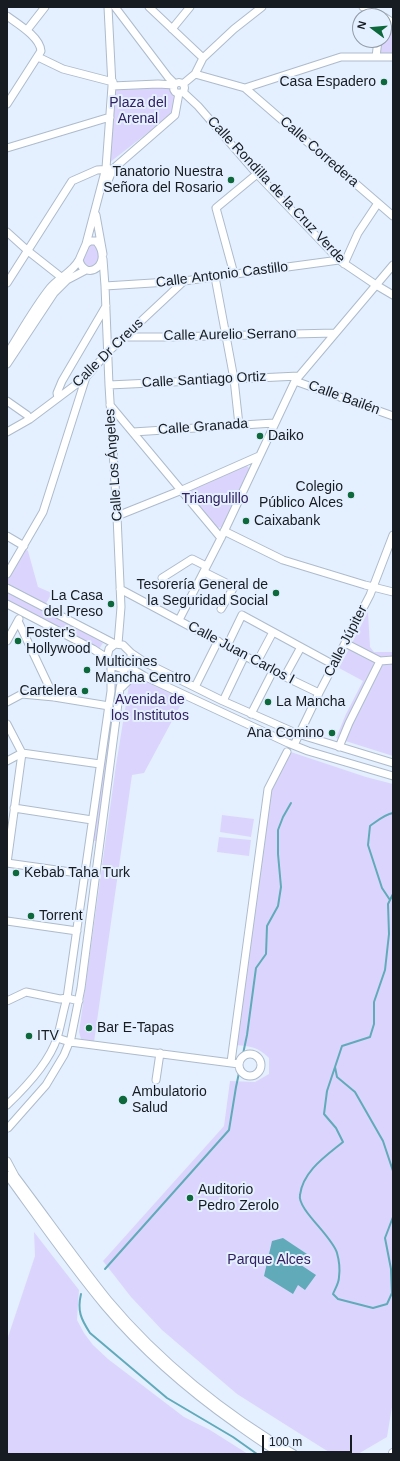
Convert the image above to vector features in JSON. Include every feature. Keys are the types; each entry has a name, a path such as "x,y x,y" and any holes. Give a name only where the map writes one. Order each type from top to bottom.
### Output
{"street":[{"path":"27,30 45,7"},
{"path":"7,354 50,287 72,270 79,260 86,244 110,169 110,117 113,84 108,7"},
{"path":"115,7 174,84 175,91 181,92"},
{"path":"149,7 203,58"},
{"path":"172,29 190,7"},
{"path":"183,84 195,74 203,58 234,28 262,7"},
{"path":"7,16 27,30 41,47 38,57 7,104"},
{"path":"376,58 377,48"},
{"path":"38,57 63,69 113,84 174,84 180,82 183,84"},
{"path":"195,74 245,88 341,57 393,57"},
{"path":"158,84 168,77"},
{"path":"7,283 72,181 97,170 110,169 175,115 181,92 185,88 183,84"},
{"name":"Calle Corredera","path":"245,88 393,216"},
{"name":"Calle Rondilla de la Cruz Verde","path":"181,92 198,106 257,174 342,262 393,295"},
{"path":"7,148 110,117"},
{"name":"Calle Los Ángeles","path":"110,169 96,212 96,220 103,257 108,385 117,516 121,611 116,644"},
{"path":"234,274 216,208 257,174"},
{"path":"342,262 358,233 378,203"},
{"path":"7,232 61,277"},
{"path":"7,364 54,294 67,280 88,270 99,267 103,257 96,242 90,241 86,244"},
{"path":"79,260 81,266 100,278 105,286"},
{"name":"Calle Antonio Castillo","path":"105,286 184,281 342,262"},
{"path":"179,620 222,535 274,423 297,378 393,265"},
{"path":"214,277 234,379 239,425"},
{"name":"Calle Dr Creus","path":"7,432 30,419 86,377 107,353 184,281"},
{"path":"58,398 57,392 62,381 106,306"},
{"name":"Calle Aurelio Serrano","path":"124,337 335,333"},
{"path":"7,574 43,512 86,377"},
{"name":"Calle Santiago Ortiz","path":"108,385 234,379 297,378"},
{"name":"Calle Bailén","path":"297,378 393,416"},
{"path":"7,401 27,415 30,419"},
{"path":"110,405 222,535 283,560 393,592"},
{"name":"Calle Granada","path":"133,432 274,423"},
{"path":"117,516 182,490 259,456"},
{"name":"Calle Júpiter","path":"294,745 298,734 373,587 393,535"},
{"path":"7,536 24,546"},
{"path":"162,578 192,559 234,587 221,609"},
{"path":"7,588 116,644 125,647 131,653 146,662 251,714 298,734 393,763"},
{"name":"Calle Juan Carlos I","path":"120,589 244,656 319,693"},
{"path":"7,604 93,649 107,658 111,665 112,676 67,998 57,1038 52,1048 36,1075 7,1105"},
{"path":"7,641 23,612"},
{"path":"227,646 242,615 334,665"},
{"path":"18,621 54,697"},
{"path":"257,662 273,632"},
{"path":"195,687 218,641"},
{"path":"345,643 380,661 393,660"},
{"path":"107,658 109,650 116,644"},
{"path":"285,676 301,647"},
{"path":"7,1130 46,1085 70,1042 79,1001 120,688 126,667 131,658 131,653"},
{"path":"223,701 244,656"},
{"path":"339,747 349,723 380,661"},
{"path":"111,665 120,668 126,667 308,751 393,776"},
{"path":"251,714 273,671"},
{"path":"120,688 130,679 144,676"},
{"path":"7,702 22,694 54,697 109,706"},
{"path":"7,724 22,754 14,808 10,819 7,863 85,874"},
{"path":"57,1038 70,1042 235,1063 268,789 287,752"},
{"path":"7,761 22,754 100,764"},
{"path":"14,808 92,820"},
{"path":"90,840 101,842"},
{"path":"7,921 77,931"},
{"path":"7,1001 26,992 60,999 67,998 79,1001"},
{"path":"156,1080 160,1053"},
{"path":"7,1161 15,1176 77,1260 108,1300 142,1337 169,1363 209,1396 259,1432 294,1454"},
{"path":"7,1175 76,1270 110,1311 142,1346 200,1397 281,1454"}],"green space":[{"path":"392,24 393,55 378,56 379,48 392,48"},
{"name":"Plaza del Arenal","path":"115,88 170,88 176,96 173,113 109,163"},
{"path":"91,244 94,244 101,256 98,264 90,268 86,266 83,260 88,247"},
{"name":"Triangulillo","path":"246,465 250,469 223,527 216,528 188,495 190,490"},
{"path":"24,546 28,551 38,587 52,593 44,607 7,588 7,574"},
{"path":"7,591 103,643 99,649 7,600"},
{"path":"368,612 370,647 374,652 393,652 393,756 336,738 346,714 363,681 339,668"},
{"path":"111,665 123,669 101,842 90,840"},
{"name":"Avenida de los Institutos","path":"144,676 186,695 144,773 132,775 94,1042 81,1039 79,1032 116,765 130,679"},
{"name":"Parque Alces","path":"291,752 366,777 393,784 393,1401 387,1437 358,1454 333,1454 237,1394 162,1330 131,1297 103,1261 224,1126 230,1081 255,1082 269,1074 269,1058 265,1054 254,1048 236,1045 271,791"},
{"path":"222,815 254,819 251,837 220,832"},
{"path":"219,837 251,840 249,856 217,852"},
{"path":"34,1232 79,1290 77,1320 93,1345 108,1359 184,1417 210,1430 248,1454 7,1454 7,1340 35,1256"}],"water":[{"path":"283,1238 307,1254 301,1265 316,1275 305,1290 298,1285 293,1294 264,1276 272,1241"}],"waterway":[{"path":"105,1269 229,1130 247,1035 256,968 266,954 267,926 278,906 281,887 278,854 278,830 291,803"},
{"path":"390,900 382,888 368,845 370,826 384,816 393,813"},
{"path":"393,894 388,904 389,934 385,970 374,1002 374,1024 370,1037 342,1046 327,1091 324,1114 336,1128 343,1142 310,1171 302,1186 300,1195 304,1208 329,1239 337,1253 339,1279 333,1294 338,1299 373,1308 387,1304 392,1293 391,1269 385,1238 393,1217"},
{"path":"335,1067 337,1077 355,1092 383,1141 393,1171"},
{"path":"81,1294 79,1305 81,1315 90,1333 167,1398 233,1437 257,1454"}],"place":[{"name":"Casa Espadero","path":"384,82"},
{"name":"Tanatorio Nuestra Señora del Rosario","path":"231,180"},
{"name":"Daiko","path":"260,436"},
{"name":"Colegio Público Alces","path":"351,495"},
{"name":"Caixabank","path":"246,521"},
{"name":"Tesorería General de la Seguridad Social","path":"276,593"},
{"name":"La Casa del Preso","path":"111,604"},
{"name":"Foster's Hollywood","path":"18,641"},
{"name":"Multicines Mancha Centro","path":"87,670"},
{"name":"Cartelera","path":"85,691"},
{"name":"La Mancha","path":"268,702"},
{"name":"Ana Comino","path":"332,733"},
{"name":"Kebab Taha Turk","path":"16,873"},
{"name":"Torrent","path":"31,916"},
{"name":"Bar E-Tapas","path":"89,1028"},
{"name":"ITV","path":"29,1036"},
{"name":"Ambulatorio Salud","path":"123,1100"},
{"name":"Auditorio Pedro Zerolo","path":"190,1198"}]}
